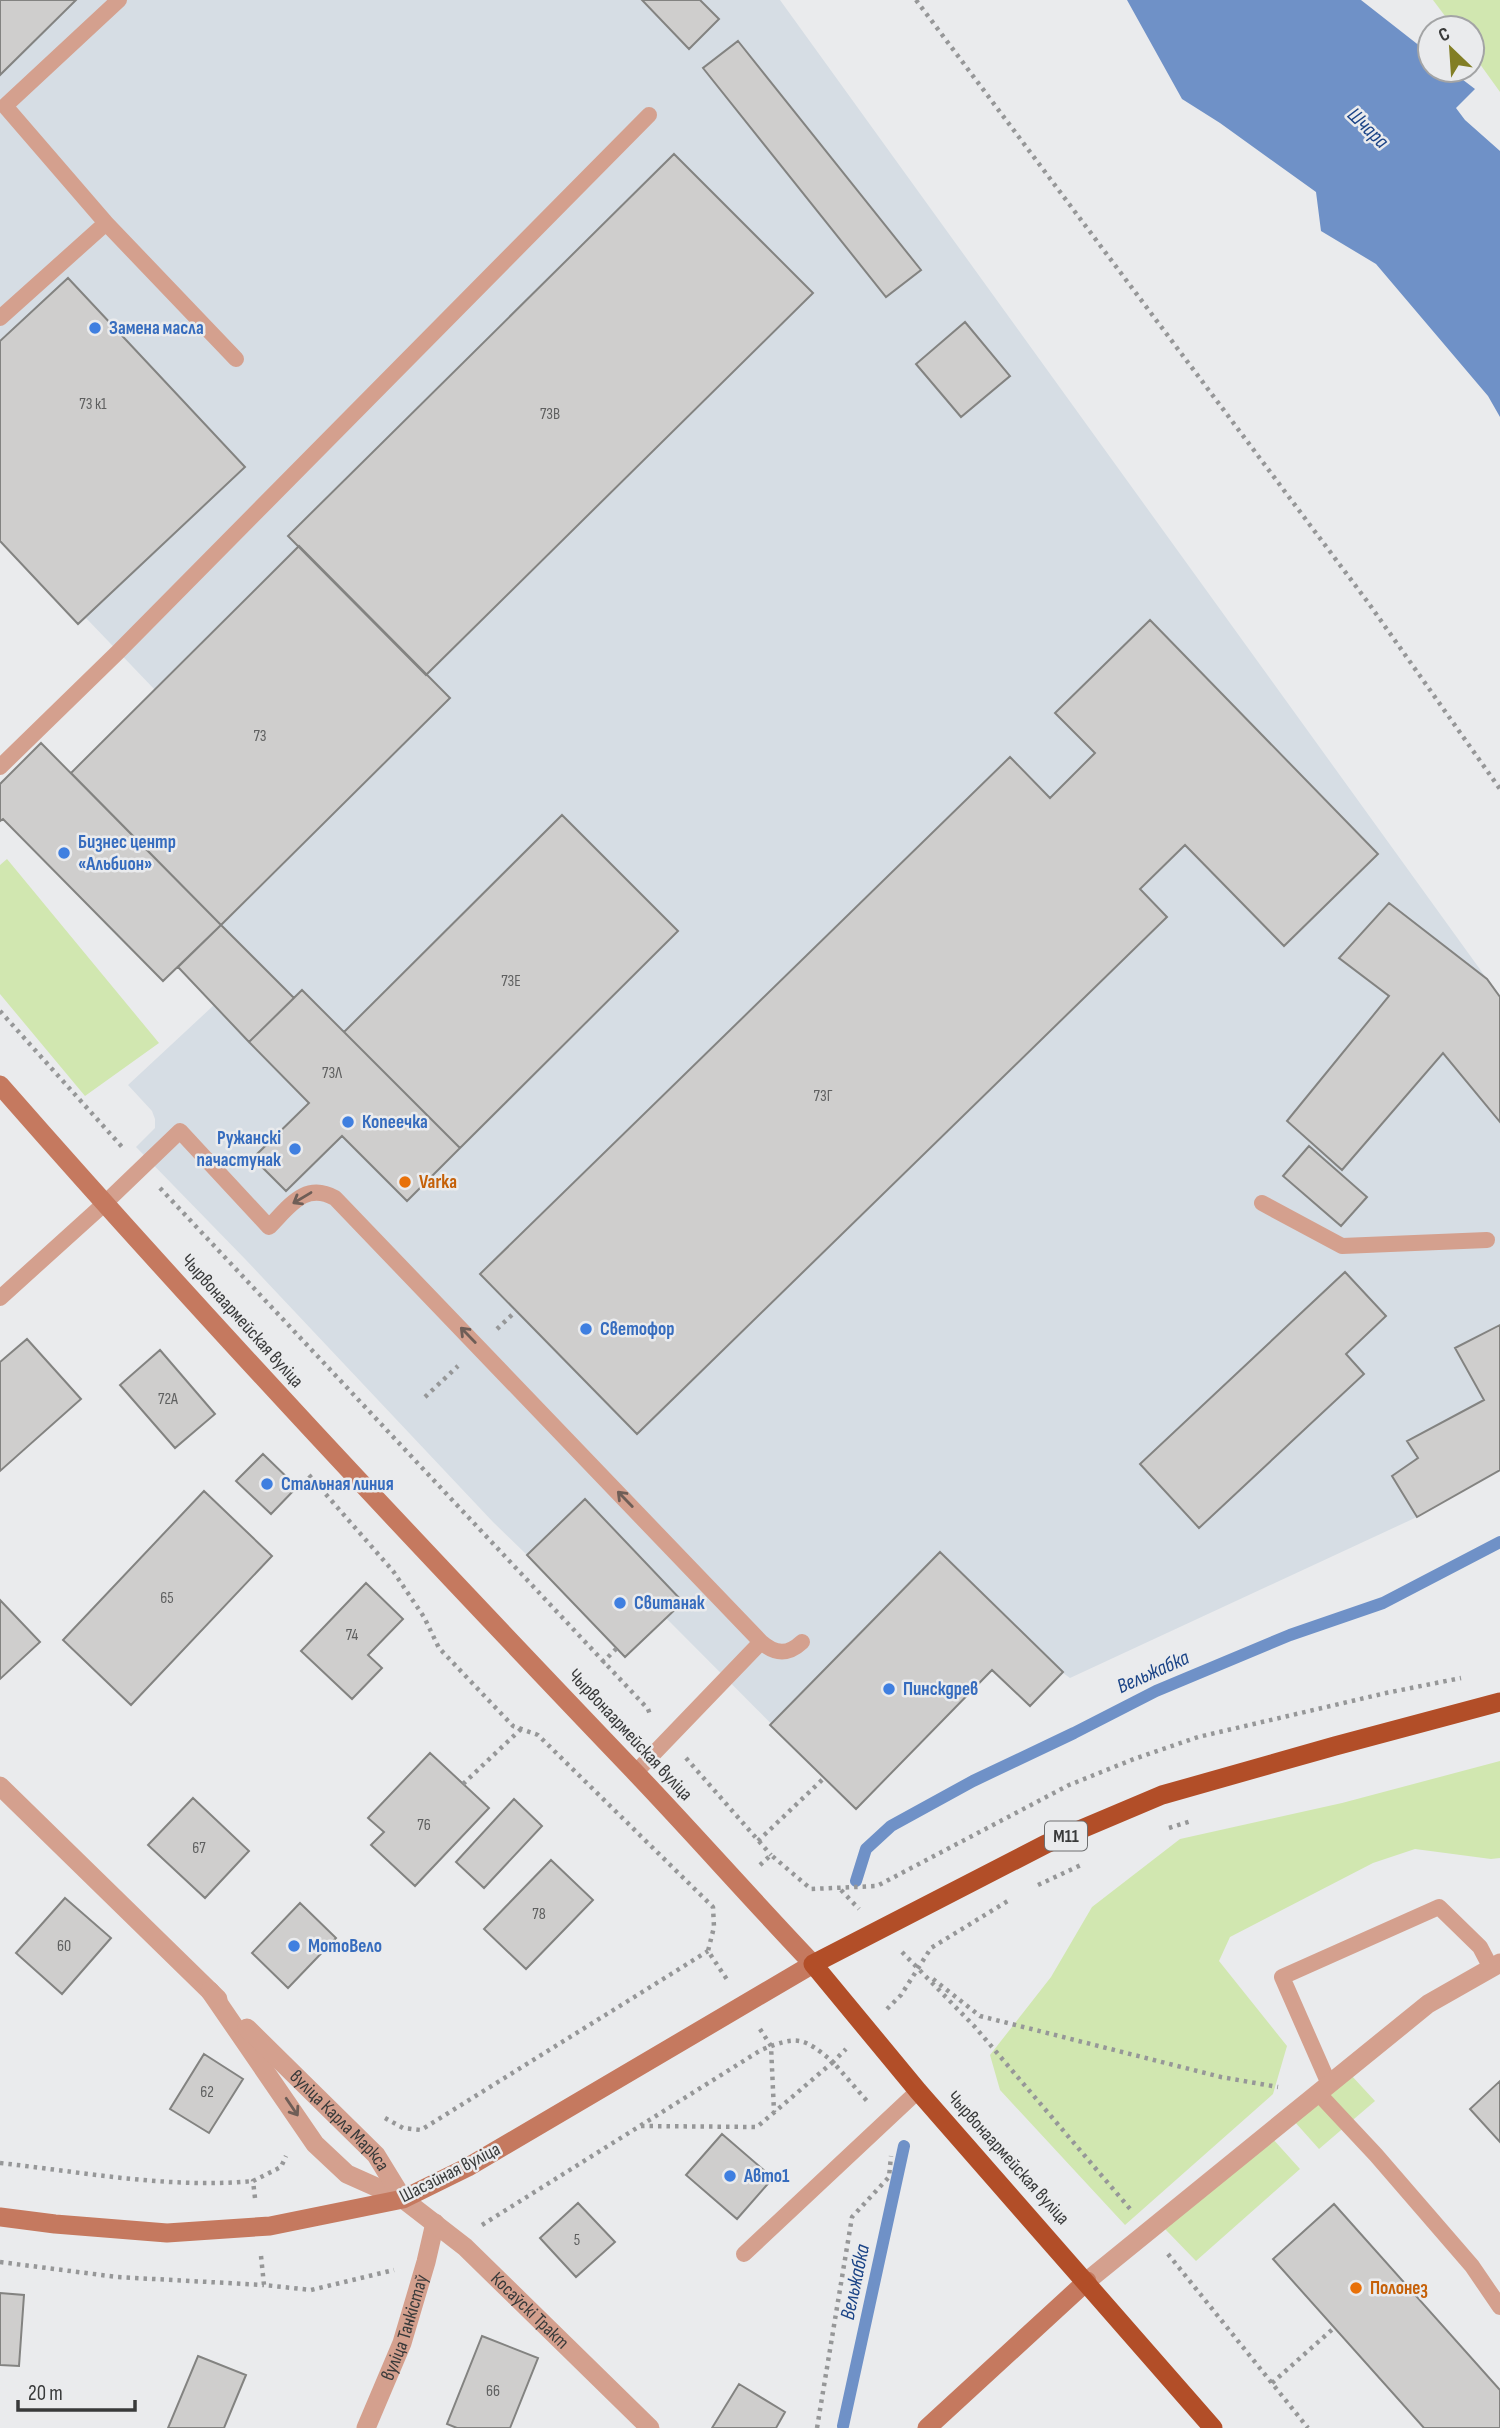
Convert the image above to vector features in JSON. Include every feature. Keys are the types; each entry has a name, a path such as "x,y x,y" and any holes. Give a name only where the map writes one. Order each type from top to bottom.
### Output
{"highway":[{"name":"М11","path":"813,1964 1046,1844 1162,1795 1500,1703"},
{"name":"Чырвонаармейская вуліца","path":"813,1964 918,2091 1213,2428"}],"main road":[{"name":"Чырвонаармейская вуліца","path":"0,1085 104,1204 394,1521 813,1964"},
{"name":"Шасэйная вуліца","path":"0,2217 167,2233 270,2226 403,2199 468,2167 813,1964"},
{"path":"927,2428 1087,2281"}],"street":[{"name":"вуліца Карла Маркса","path":"0,1786 376,2155 403,2199"},
{"path":"1087,2281 1427,2004 1496,1965"},
{"name":"вуліца Карла Маркса","path":"210,1991 315,2144 347,2174 403,2199"},
{"name":"Косаўскі Тракт","path":"403,2199 495,2273 650,2428"},
{"name":"вуліца Танкістаў","path":"366,2428 402,2343 435,2223"}],"lane":[{"path":"119,0 5,106 106,223 236,359"},
{"path":"0,767 118,652 649,115"},
{"path":"0,318 106,223"},
{"path":"0,1298 180,1131 269,1227 300,1197 323,1191 335,1198 761,1642 779,1653 795,1649 802,1642"},
{"path":"1262,1203 1342,1245 1487,1240"},
{"path":"635,1773 761,1642"},
{"path":"1496,1965 1439,1907 1282,1977 1324,2089 1376,2155 1472,2266 1500,2307"},
{"path":"744,2254 918,2091"}],"path":[{"path":"916,0 1367,601 1500,789"},
{"path":"0,1012 602,1663 648,1709 654,1722 758,1842 811,1889 877,1886 1069,1785 1198,1737 1386,1693 1471,1677"},
{"path":"425,1397 458,1366"},
{"path":"302,1467 393,1571 424,1617 439,1648 513,1726 538,1735 713,1907 714,1927 708,1951 771,2046 774,2112"},
{"path":"602,1663 617,1648"},
{"path":"463,1784 521,1729"},
{"path":"758,1842 824,1778"},
{"path":"1158,1831 1195,1820"},
{"path":"713,1907 721,1903 771,1855"},
{"path":"1032,1888 1082,1864"},
{"path":"918,1968 931,1948 1019,1894"},
{"path":"918,1968 980,2016 1221,2077 1324,2089"},
{"path":"918,1968 975,2027 1149,2230 1308,2428"},
{"path":"0,2163 217,2184 253,2181"},
{"path":"0,2262 117,2277 264,2285"},
{"path":"1272,2383 1335,2328"}],"shaded area":[{"path":"0,0 780,0 1500,997 1500,1470 1417,1517 1070,1678 1063,1673 1030,1706 992,1670 856,1809 666,1618 625,1657 136,1147 155,1128 155,1119 152,1111 128,1085 214,1005 178,967 163,981 3,820 0,821 0,784 41,743 71,773 155,690 86,618 78,624 0,542"}],"green space":[{"path":"1433,0 1500,0 1500,92 1486,72 1486,14 1444,14"},
{"path":"7,859 159,1043 85,1096 0,994 0,865"},
{"path":"1500,1761 1500,1858 1415,1849 1373,1863 1230,1937 1219,1961 1287,2046 1273,2094 1125,2225 1000,2090 990,2055 1051,1977 1092,1907 1180,1839 1342,1803"},
{"path":"1351,2075 1375,2101 1319,2149 1294,2121"},
{"path":"1272,2138 1300,2169 1196,2261 1165,2229"}],"water":[{"name":"Шчара","path":"1127,0 1361,0 1416,43 1416,84 1468,84 1475,89 1456,108 1465,120 1500,151 1500,417 1488,396 1376,264 1321,231 1316,192 1182,99"}],"building":[{"path":"0,0 76,0 0,75"},
{"path":"642,0 700,0 719,19 689,49"},
{"path":"738,41 921,270 886,297 703,68"},
{"path":"674,154 813,293 426,675 288,536"},
{"path":"68,278 245,467 78,624 0,541 0,341"},
{"path":"965,322 1010,376 961,417 916,364"},
{"path":"299,546 450,698 221,925 71,773"},
{"path":"1150,620 1378,854 1284,946 1185,845 1140,889 1167,917 637,1434 480,1274 1010,757 1050,798 1095,753 1055,713"},
{"path":"41,743 221,925 163,981 3,819 0,821 0,784"},
{"path":"562,815 678,931 460,1148 344,1032"},
{"path":"1389,903 1487,979 1500,997 1500,1122 1443,1053 1342,1170 1287,1121 1389,996 1339,958"},
{"path":"221,925 294,998 249,1042 178,967"},
{"path":"302,990 460,1148 407,1201 342,1136 286,1191 253,1158 309,1103 249,1042"},
{"path":"1309,1146 1367,1197 1341,1226 1283,1176"},
{"path":"1345,1272 1386,1316 1346,1354 1364,1374 1199,1528 1140,1464"},
{"path":"1500,1325 1500,1470 1417,1517 1392,1476 1418,1458 1407,1441 1484,1400 1455,1348"},
{"path":"27,1339 81,1399 0,1471 0,1362"},
{"path":"160,1350 215,1414 175,1448 120,1385"},
{"name":"Стальная линия","path":"263,1454 297,1487 271,1514 236,1481"},
{"path":"204,1491 272,1556 131,1705 63,1640"},
{"path":"585,1499 683,1602 625,1657 527,1555"},
{"name":"Пинскдрев","path":"940,1552 1063,1672 1030,1706 992,1670 856,1809 770,1725"},
{"path":"366,1583 403,1619 368,1655 382,1668 352,1699 301,1651"},
{"path":"0,1600 40,1642 0,1679"},
{"path":"430,1753 489,1808 415,1886 371,1845 384,1832 368,1818"},
{"path":"193,1798 249,1851 205,1898 148,1845"},
{"path":"514,1799 542,1826 484,1888 456,1862"},
{"path":"551,1860 593,1900 526,1969 484,1929"},
{"path":"65,1898 111,1938 62,1994 16,1953"},
{"name":"МотоВело","path":"300,1903 336,1938 288,1988 252,1953"},
{"path":"204,2054 243,2079 209,2133 170,2109"},
{"path":"1500,2081 1500,2142 1470,2109"},
{"name":"Авто1","path":"722,2134 773,2178 737,2219 686,2175"},
{"path":"578,2203 615,2242 576,2277 540,2238"},
{"path":"1334,2204 1500,2390 1500,2428 1424,2428 1273,2259"},
{"path":"0,2293 24,2295 19,2366 0,2365"},
{"path":"482,2336 538,2358 510,2428 457,2428 447,2424"},
{"path":"198,2356 246,2375 224,2428 168,2428"},
{"path":"739,2384 785,2412 776,2428 712,2428"}],"waterway":[{"name":"Вельжабка","path":"856,1881 866,1849 891,1826 973,1781 1156,1691 1290,1635 1383,1603 1500,1542"},
{"name":"Вельжабка","path":"843,2426 904,2146"}],"place":[{"name":"Замена масла","path":"95,328"},
{"name":"Бизнес центр «Альбион»","path":"64,853"},
{"name":"Копеечка","path":"348,1122"},
{"name":"Ружанскі пачастунак","path":"295,1149"},
{"name":"Varka","path":"405,1182"},
{"name":"Светофор","path":"586,1329"},
{"name":"Стальная линия","path":"267,1484"},
{"name":"Свитанак","path":"620,1603"},
{"name":"Пинскдрев","path":"889,1689"},
{"name":"МотоВело","path":"294,1946"},
{"name":"Авто1","path":"730,2176"},
{"name":"Полонез","path":"1356,2288"}]}
